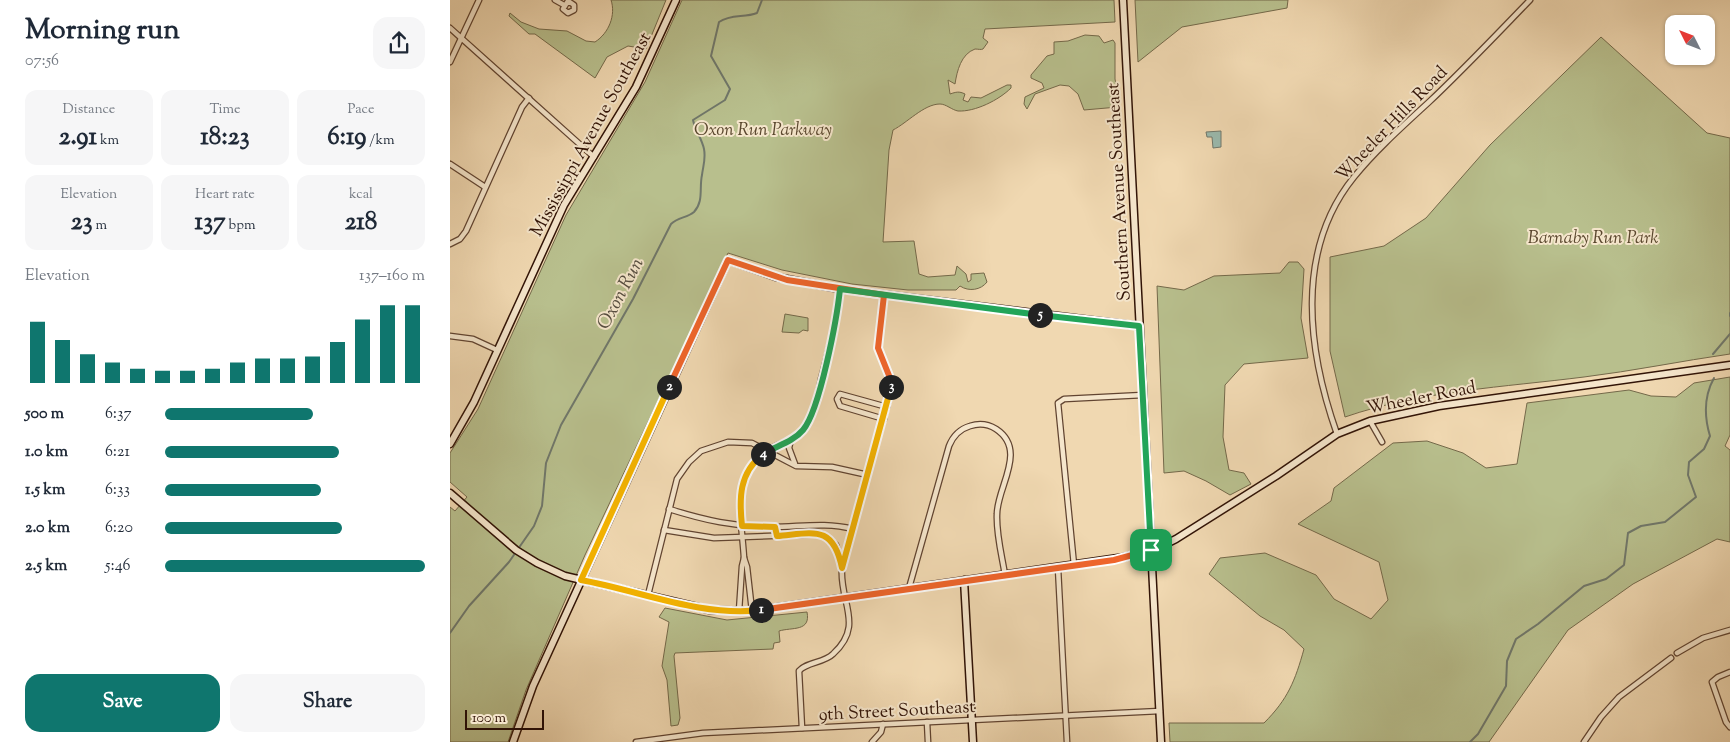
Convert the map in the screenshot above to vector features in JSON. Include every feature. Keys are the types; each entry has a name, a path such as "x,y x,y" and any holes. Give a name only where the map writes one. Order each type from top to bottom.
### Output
{"main road":[{"name":"Mississippi Avenue Southeast","path":"450,444 470,409 564,205 636,88 676,0"},
{"name":"Southern Avenue Southeast","path":"1123,0 1161,742"},
{"path":"513,742 530,694 728,260 776,277 840,289 1139,326"},
{"name":"Wheeler Road","path":"450,493 522,554 554,572 710,610 752,611 1058,568 1119,558 1151,550 1197,527 1337,434 1370,421 1439,406 1730,365"},
{"path":"964,580 973,742"}],"street":[{"path":"450,62 479,0"},
{"path":"555,0 564,4"},
{"name":"Wheeler Hills Road","path":"1337,434 1326,403 1311,310 1314,269 1328,222 1340,198 1359,171 1530,0"},
{"path":"450,28 594,157"},
{"path":"450,244 466,231 522,107 529,98"},
{"path":"450,164 485,188"},
{"path":"752,611 747,567 744,558 740,499 743,482 751,465 768,450 791,439 803,429 813,412 836,321 840,289"},
{"path":"842,568 892,383 878,348 884,295"},
{"path":"450,336 473,339 497,350"},
{"path":"884,418 840,406 837,399 840,394 887,407"},
{"path":"1074,565 1056,407 1061,400 1143,396"},
{"path":"1370,421 1382,442"},
{"path":"909,588 949,446 958,432 974,425 987,425 998,431 1006,440 1011,454 997,512 1005,575"},
{"path":"791,439 791,457 796,466"},
{"path":"648,595 669,509 680,473 701,452 714,445 741,442 759,445 796,466 832,467 868,475"},
{"path":"669,509 713,522 742,526 775,527 825,524 853,529"},
{"path":"825,524 826,537"},
{"path":"775,527 777,536"},
{"path":"664,530 693,536 743,538 812,533 826,537 836,545 842,568 842,587 850,620 848,634 843,644 826,660 803,667 799,671 802,728"},
{"path":"739,612 744,558"},
{"path":"1058,568 1067,742"},
{"path":"1677,653 1703,638 1730,630"},
{"path":"1587,741 1619,697 1671,658"},
{"path":"1730,672 1712,682 1726,722 1730,727"},
{"name":"9th Street Southeast","path":"636,742 683,735 1160,711"},
{"path":"927,722 928,742"},
{"path":"872,742 881,732 883,724"}],"green space":[{"path":"611,0 666,0 646,49 628,46 607,57 595,78 535,34 529,34 509,16 510,13 521,22 539,29 567,31 586,41 595,42 608,29 613,12"},
{"name":"Oxon Run Parkway","path":"682,0 1114,0 1115,22 985,29 983,38 988,42 983,49 970,51 963,59 955,84 948,80 950,94 963,93 965,94 963,100 968,102 971,97 981,98 1007,85 1011,85 1011,88 993,101 972,110 958,111 942,104 928,107 893,130 889,150 883,242 914,241 919,274 928,277 955,275 957,266 966,274 968,282 971,280 971,274 984,273 987,282 982,287 971,289 960,286 956,290 908,290 852,284 782,270 728,253 585,555 526,690 508,742 450,742 450,507 455,511 467,497 450,482 450,453 478,409 566,215 645,82"},
{"path":"1135,0 1288,0 1287,8 1182,27 1138,62"},
{"path":"1085,35 1099,36 1104,43 1113,40 1115,43 1115,79 1119,101 1118,107 1084,110 1078,94 1069,86 1060,85 1035,94 1027,109 1024,104 1025,97 1044,88 1042,83 1031,78 1031,75 1047,56 1054,54 1054,42 1068,41"},
{"name":"Barnaby Run Park","path":"1601,37 1707,133 1730,138 1730,354 1602,375 1463,391 1403,401 1345,417 1330,351 1330,257 1384,246 1426,218 1490,145"},
{"path":"1289,262 1298,262 1304,269 1301,318 1308,358 1244,364 1225,385 1223,437 1229,470 1244,473 1251,484 1230,495 1184,471 1164,473 1157,286 1184,290 1214,276 1280,273"},
{"path":"785,314 808,318 808,331 803,330 799,333 782,332"},
{"path":"1730,377 1730,435 1725,446 1730,450 1730,542 1717,539 1633,584 1568,630 1489,742 1170,742 1169,723 1264,723 1279,706 1290,689 1304,649 1284,630 1260,616 1209,574 1220,558 1265,553 1316,575 1334,599 1371,619 1388,600 1379,562 1298,524 1331,501 1334,488 1393,443 1427,441 1463,453 1486,468 1517,464 1527,403 1629,390 1651,396 1676,397 1694,383"},
{"path":"665,608 727,620 807,612 807,618 806,623 799,628 779,631 780,642 774,643 773,649 675,653 680,718 678,725 671,726 667,680 662,666 669,622 659,617"}],"shaded area":[{"path":"1221,131 1221,147 1213,148 1212,137 1207,137 1206,132"}],"waterway":[{"name":"Oxon Run","path":"450,633 469,606 509,562 534,526 542,506 546,463 561,425 633,299 671,224 691,214 697,208 700,199 705,153 693,120 725,100 730,89 711,56 719,22 728,18 757,13 762,0"},
{"path":"1713,354 1730,334"},
{"path":"1470,742 1478,734 1506,686 1507,661 1516,639 1538,624 1584,586 1606,579 1624,565 1628,533 1641,526 1665,522 1696,497 1688,475 1689,462 1704,449 1710,436 1706,406 1708,392 1714,378"}],"route":[{"path":"1151,550 1114,560 909,588 774,609 739,612 710,610 581,580 728,260 787,280 840,289 884,295 878,348 892,383 889,401 842,568 836,545 822,534 777,536 775,527 742,526 740,491 744,477 749,469 756,460 772,448 797,436 811,417 836,321 840,289 1093,322 1139,326 1151,550"}]}
